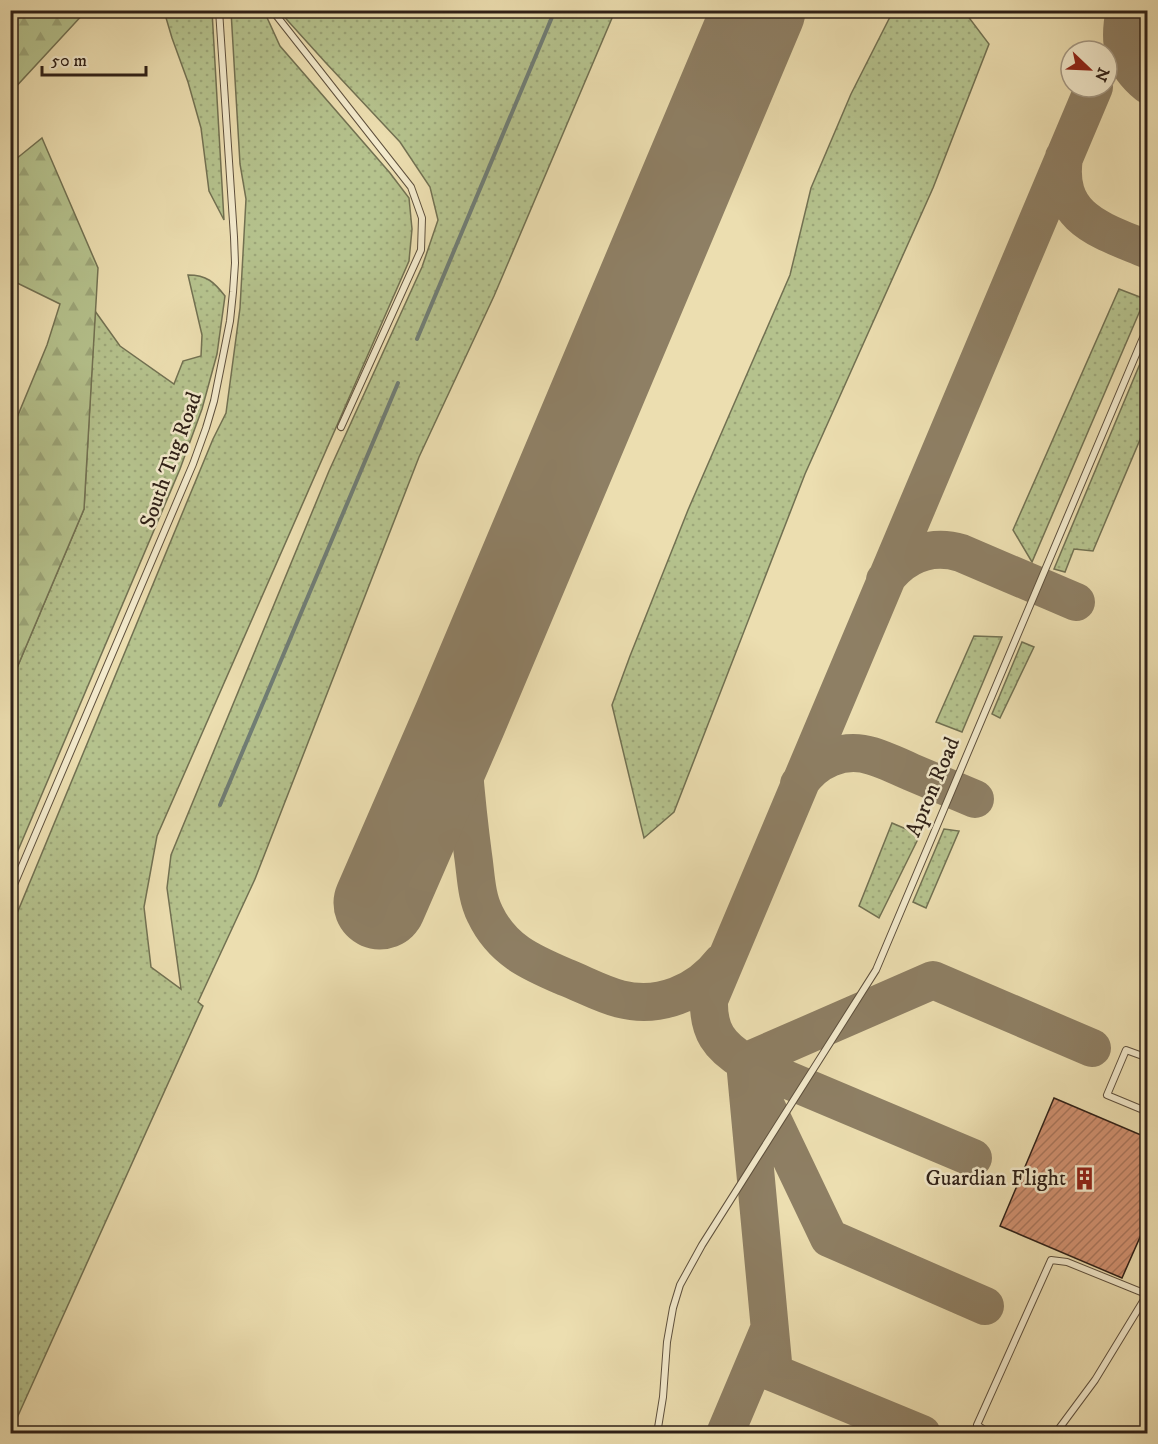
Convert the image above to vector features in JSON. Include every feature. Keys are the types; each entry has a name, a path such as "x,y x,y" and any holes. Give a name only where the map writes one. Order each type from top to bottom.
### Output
{"street":[{"path":"1145,1434 1148,1430"}],"lane":[{"name":"South Tug Road","path":"10,894 193,464 214,401 230,321 235,263 219,10"},
{"path":"272,10 411,187 422,218 421,250 341,428"},
{"name":"Apron Road","path":"657,1434 663,1397 667,1342 673,1308 683,1280 706,1238 876,970 1148,326"},
{"path":"1148,1058 1126,1050 1107,1095 1148,1112"},
{"path":"991,1434 977,1425 1051,1260 1067,1262 1147,1294 1095,1380 1055,1434"}],"green space":[{"path":"10,11 86,11 11,92"},
{"path":"164,11 212,11 224,220 209,191 201,128"},
{"path":"231,11 264,11 280,46 409,198 412,229 409,261 157,836 144,907 151,967 181,989 167,888 171,855 329,471 422,267 438,220 430,187 400,142 279,11 615,11 494,296 419,457 255,879 198,1002 203,1006 12,1429 21,1433 11,1433 11,928 213,439 226,413 240,308 246,199 240,164"},
{"path":"893,11 964,11 989,44 933,188 805,474 674,812 644,838 612,705 688,510 790,275 811,188 851,94"},
{"path":"42,138 98,268 84,509 11,682 11,432 47,345 60,304 11,280 11,163"},
{"path":"188,275 210,280 225,296 217,354 202,409 180,469 11,867 11,682 84,509 95,311 120,346 174,384 183,361 201,356 202,335"},
{"path":"1119,289 1145,299 1032,562 1013,530"},
{"path":"1147,347 1147,423 1093,551 1074,549 1065,572 1054,569"},
{"path":"974,636 1002,637 962,732 936,722"},
{"path":"1022,642 1034,647 1000,718 992,714"},
{"path":"892,823 920,835 879,918 859,906"},
{"path":"944,829 959,831 926,908 913,902"}],"building":[{"name":"Guardian Flight","path":"1054,1098 1148,1138 1148,1219 1122,1278 1000,1226"}],"waterway":[{"path":"417,339 555,10"},
{"path":"220,805 398,383"}],"taxiway":[{"path":"1125,10 1122,32 1124,52 1132,69 1148,85"},
{"path":"973,1158 745,1062 728,1050 717,1037 711,1021 709,1000 1089,99"},
{"path":"1064,157 1063,178 1067,195 1074,208 1098,228 1148,250"},
{"path":"885,580 892,571 909,558 929,551 950,551 961,553 1076,602"},
{"path":"460,719 478,893 492,926 509,946 529,960 552,971 606,994 635,1002 649,1002 677,996 701,982 722,962"},
{"path":"799,784 821,762 851,753 887,761 975,799"},
{"path":"745,1062 933,980 1092,1048"},
{"path":"745,1062 774,1373 922,1434"},
{"path":"756,1085 829,1238 985,1306"},
{"path":"725,1434 768,1332"}],"runway":[{"path":"380,903 759,10"}],"place":[{"name":"Guardian Flight","path":"1084,1178"}]}
